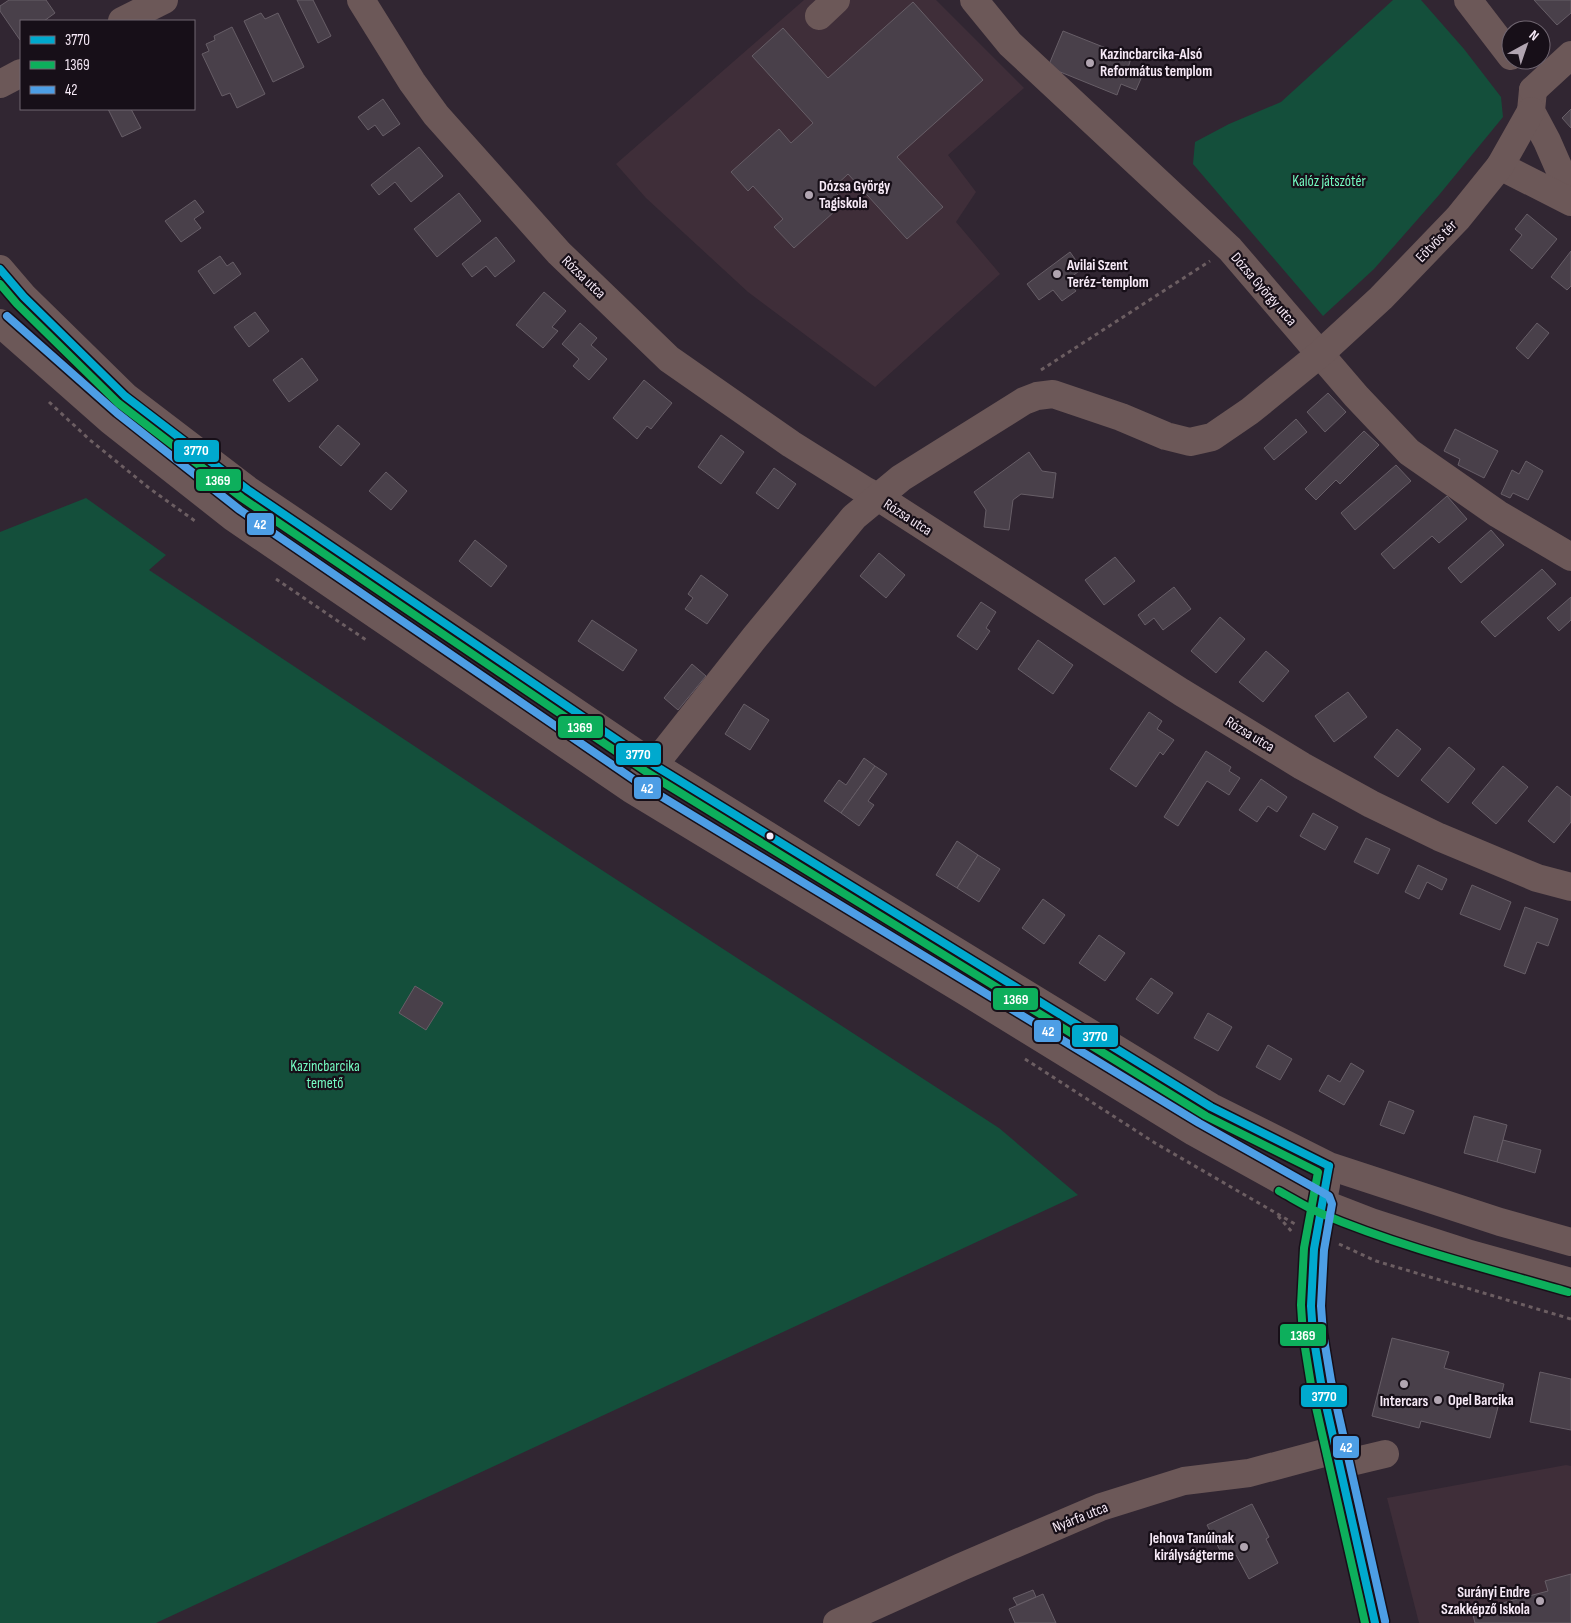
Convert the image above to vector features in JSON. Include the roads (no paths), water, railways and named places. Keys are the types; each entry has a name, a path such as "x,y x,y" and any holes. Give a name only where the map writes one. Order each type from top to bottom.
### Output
{"street":[{"path":"124,20 164,0"},
{"name":"Rózsa utca","path":"361,0 412,82 436,115 559,253 669,359 792,444 878,497 1181,692 1310,770 1371,804 1439,837 1537,878 1571,887"},
{"path":"1468,0 1501,43"},
{"name":"Dózsa György utca","path":"986,2 1010,44 1230,249 1356,396 1409,452 1498,514 1571,557"},
{"name":"Eötvös tér","path":"631,789 654,765 755,637 854,517 901,478 1024,401 1037,396 1053,394 1121,417 1166,436 1190,442 1212,437 1250,411 1320,354 1381,298 1458,218 1500,166 1532,101 1571,55"},
{"path":"1518,70 1571,196"},
{"path":"0,84 20,74"},
{"path":"1500,166 1571,202"},
{"path":"0,269 24,297 125,396 248,490 654,765 1211,1107 1329,1166 1500,1222 1571,1242"},
{"path":"0,323 111,422 234,518 631,789 1194,1132 1322,1203 1371,1222 1470,1254 1571,1282"},
{"path":"1329,1166 1322,1203 1305,1235 1314,1249 1311,1306 1321,1382 1375,1623"},
{"name":"Nyárfa utca","path":"837,1623 1101,1507 1184,1481 1249,1473 1337,1457 1385,1454"}],"place":[{"name":"Kazincbarcika-Alsó Református templom","path":"1090,63"},
{"name":"Dózsa György Tagiskola","path":"809,195"},
{"name":"Avilai Szent Teréz-templom","path":"1057,274"},
{"name":"Intercars","path":"1404,1384"},
{"name":"Opel Barcika","path":"1438,1400"},
{"name":"Jehova Tanúinak királyságterme","path":"1244,1547"},
{"name":"Surányi Endre Szakképző Iskola","path":"1540,1601"}],"park label":[{"name":"Kalóz játszótér","path":"1329,181"},
{"name":"Kazincbarcika temető","path":"325,1074"}]}
